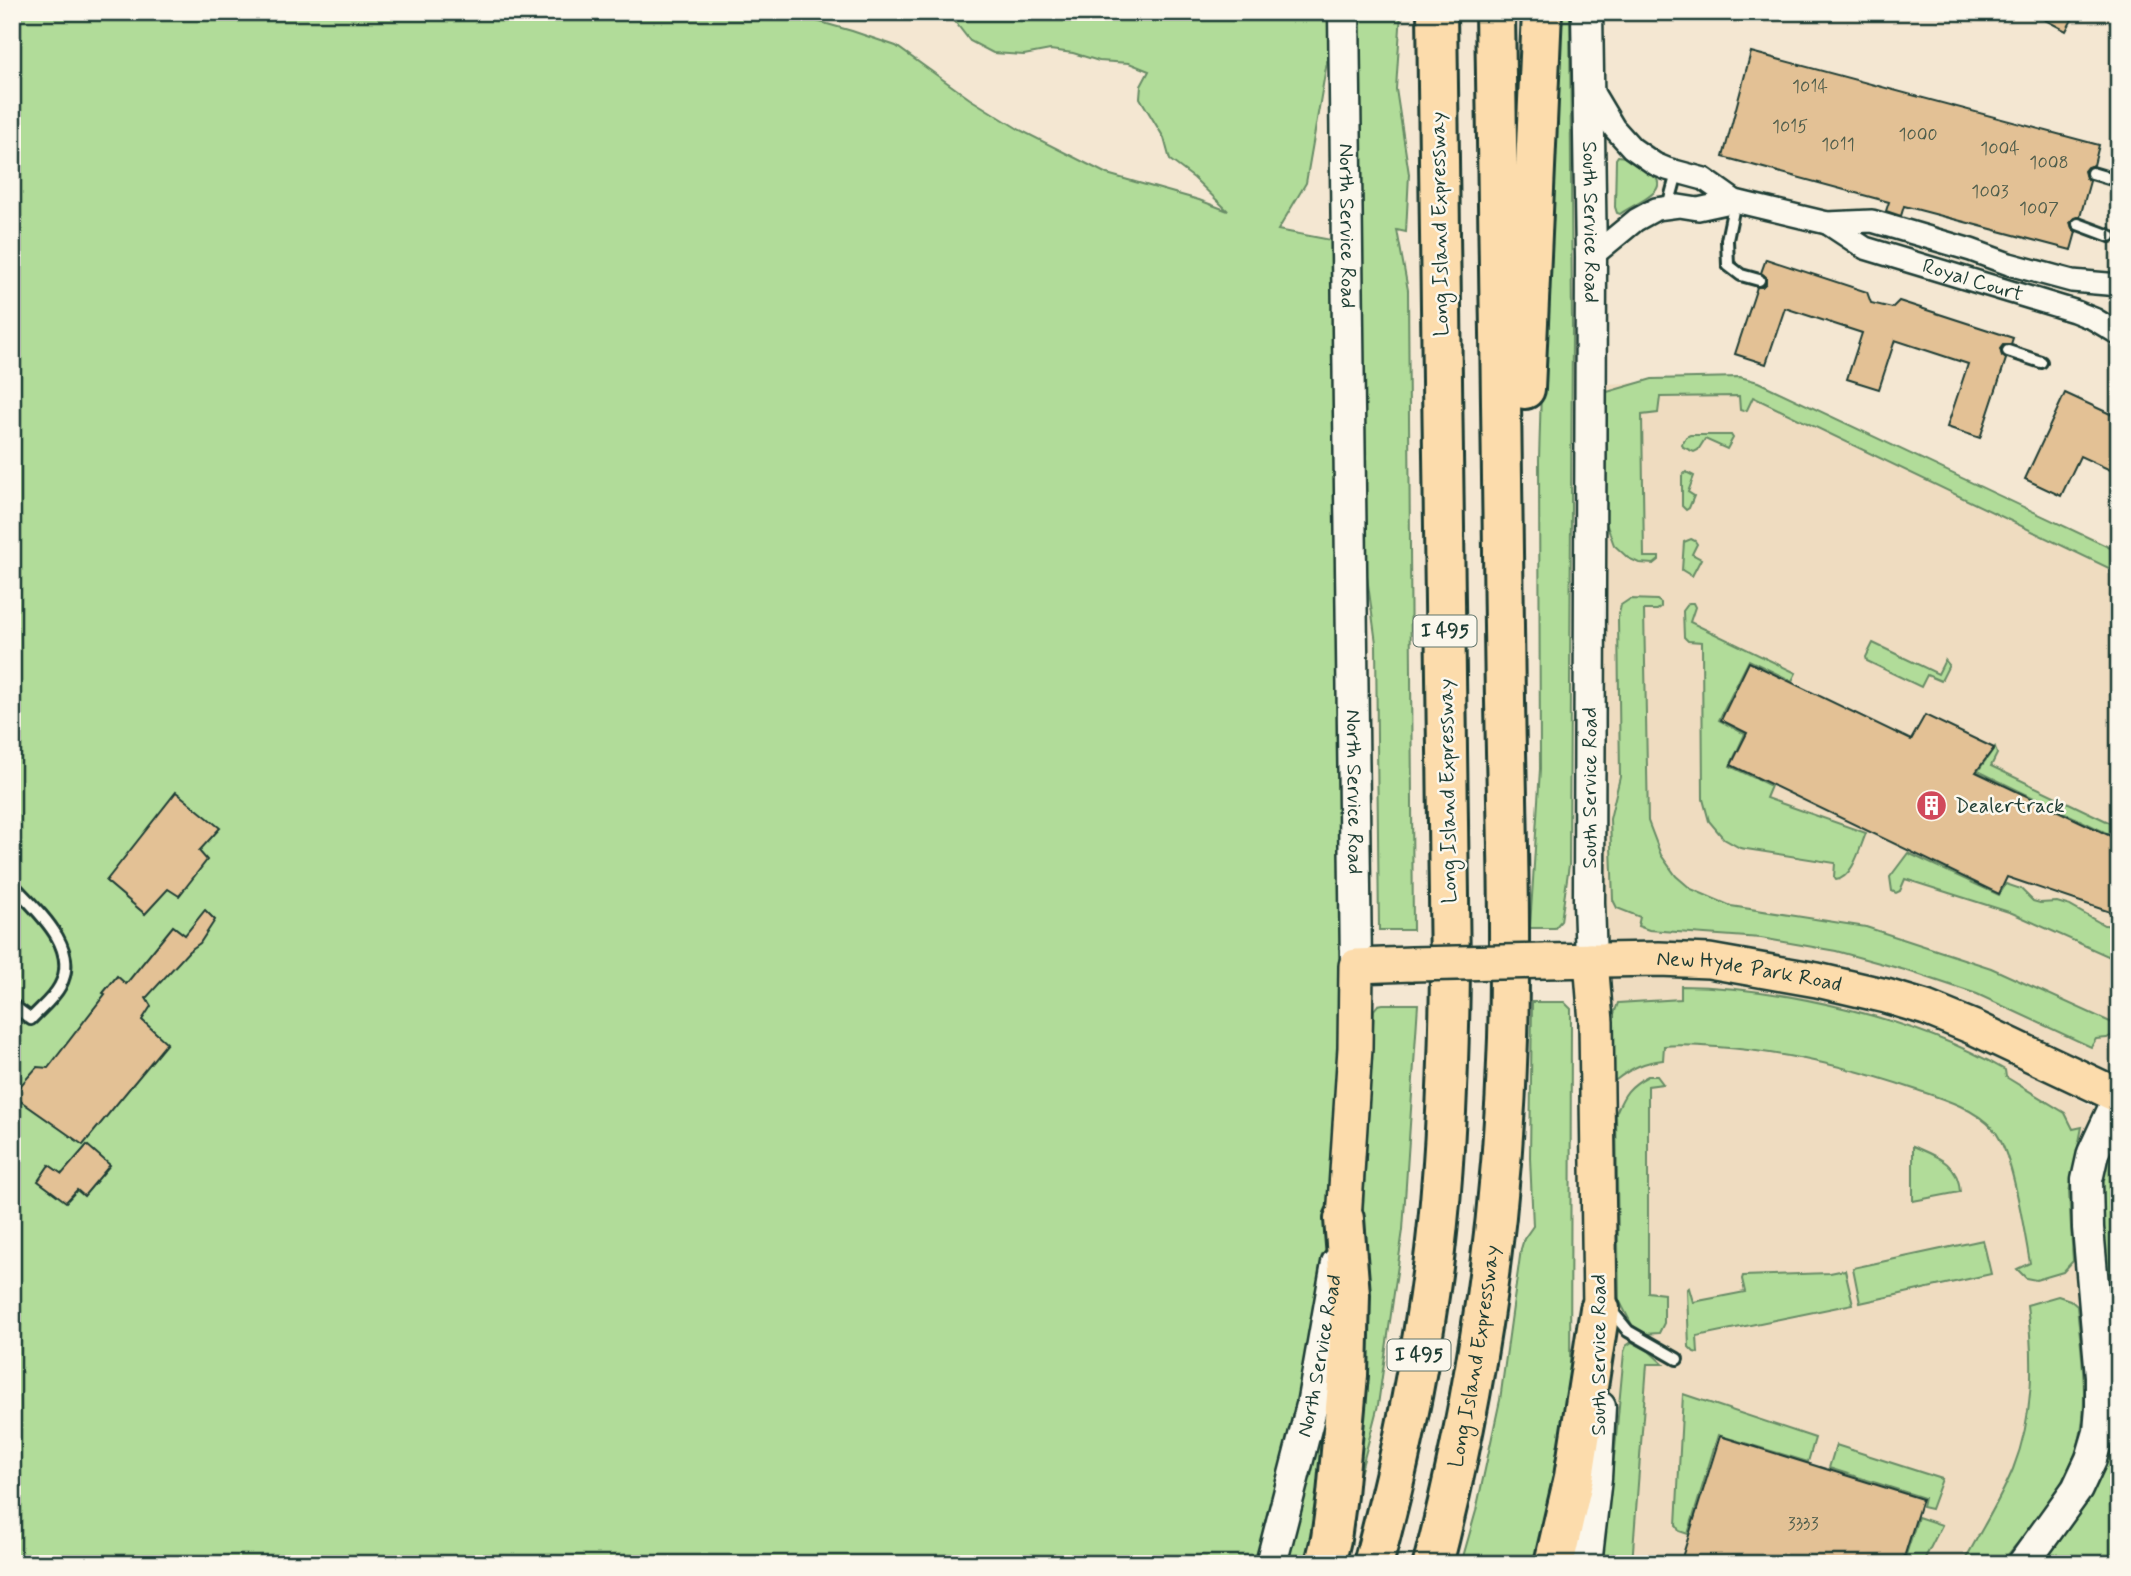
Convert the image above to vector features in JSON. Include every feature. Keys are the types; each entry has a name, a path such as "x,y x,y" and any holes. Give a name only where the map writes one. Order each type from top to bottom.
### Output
{"highway":[{"name":"Long Island Expressway","path":"1373,1564 1399,1461 1424,1322 1435,1250 1447,1096 1450,970 1437,12"},
{"name":"Long Island Expressway","path":"1433,1564 1472,1385 1493,1246 1508,1039 1495,12"},
{"path":"1503,511 1522,442 1542,12"},
{"path":"1325,1564 1337,1495 1348,1374 1350,1295 1344,1219"},
{"path":"1554,1564 1574,1477 1600,1302"}],"main road":[{"name":"North Service Road","path":"1271,1564 1312,1405 1344,1219 1355,1059 1344,12"},
{"name":"South Service Road","path":"1586,1564 1599,1441 1600,1302 1596,1022 1589,902 1591,257 1587,12"},
{"name":"New Hyde Park Road","path":"1356,966 1659,959 1709,961 1817,980 1926,1008 1975,1028 2119,1097"},
{"path":"2023,1564 2077,1489 2091,1459 2099,1432 2101,1376 2088,1228 2087,1180 2093,1153 2119,1097"}],"street":[{"path":"1588,84 1622,138 1655,164 1677,173 1704,179 1735,201"},
{"path":"1591,257 1646,214 1668,206 1699,209 1735,201"},
{"name":"Royal Court","path":"1735,201 1827,223 1872,221 2064,279 2119,285"},
{"name":"Royal Court","path":"1827,223 1865,248 2074,311 2119,334"}],"lane":[{"path":"1668,206 1677,173"},
{"path":"2092,173 2119,181"},
{"path":"1735,201 1727,240 1728,265 1741,275 1759,280"},
{"path":"2078,224 2110,236"},
{"path":"2008,351 2041,362"},
{"path":"12,884 55,931 66,959 60,986 31,1019 12,1005"},
{"path":"1600,1302 1628,1331 1677,1359"}],"shaded area":[{"path":"1733,380 1756,385 2119,550 2119,1080 1874,978 1715,944 1605,943 1596,384"},
{"path":"1606,972 1743,975 1887,1002 2016,1064 2095,1108 2076,1181 2090,1444 2015,1564 1592,1564 1602,1515 1613,1308"}],"green space":[{"path":"12,12 797,12 806,18 896,46 970,99 1020,130 1107,174 1228,211 1194,178 1170,160 1164,138 1140,98 1141,86 1149,71 1129,63 1099,61 1073,53 1050,50 1024,55 993,53 970,41 950,12 1328,12 1328,56 1306,183 1278,230 1347,243 1352,1119 1271,1564 12,1564"},
{"path":"1358,12 1401,12 1396,89 1409,174 1406,232 1397,230 1408,290 1413,930 1379,930 1376,643 1365,562"},
{"path":"1552,12 1570,12 1572,331 1569,865 1561,921 1555,928 1530,928 1540,769 1539,460"},
{"path":"1618,156 1628,158 1643,167 1654,175 1658,182 1652,194 1620,214 1615,207"},
{"path":"1740,377 1758,382 2119,552 2119,573 1753,397 1747,410 1740,410 1739,396 1660,397 1658,413 1642,415 1644,557 1659,557 1659,560 1654,564 1639,563 1628,558 1614,545 1606,523 1607,392 1652,379"},
{"path":"1690,435 1731,435 1733,438 1727,449 1705,439 1694,452 1682,444"},
{"path":"1686,472 1694,476 1688,492 1694,496 1686,510 1682,506 1682,476"},
{"path":"1691,539 1697,544 1692,554 1701,559 1692,576 1682,570 1684,542"},
{"path":"1630,599 1657,600 1661,603 1657,610 1644,610 1648,821 1661,855 1676,876 1691,889 1731,906 1866,927 1991,968 2119,1026 2119,1031 2107,1038 2096,1039 2091,1047 1977,994 1905,970 1836,951 1761,938 1649,930 1638,926 1640,917 1617,908 1613,900 1610,819 1620,777 1618,618 1621,605"},
{"path":"1689,603 1693,603 1695,607 1690,622 1796,673 1792,681 1749,660 1719,720 1745,734 1730,766 1771,786 1766,798 1866,833 1855,861 1842,878 1836,880 1834,877 1835,863 1740,848 1724,839 1709,821 1703,799 1702,642 1688,641 1684,637 1683,611"},
{"path":"1873,643 1938,674 1945,660 1949,665 1941,681 1927,675 1921,687 1867,661 1866,657"},
{"path":"1995,747 1997,754 1991,766 2119,827 2119,839 1978,771"},
{"path":"1908,853 1999,895 2006,884 2021,889 2033,901 2057,902 2070,906 2104,925 2119,926 2119,961 2012,913 1905,879 1900,891 1892,891 1890,877"},
{"path":"1681,986 1762,992 1848,1009 1932,1036 2005,1070 2006,1077 2065,1113 2073,1129 2082,1127 2069,1192 2073,1261 2063,1272 2036,1280 2026,1278 2017,1269 2030,1263 2017,1193 2001,1141 1986,1122 1946,1100 1890,1081 1817,1062 1742,1049 1697,1046 1664,1046 1663,1060 1638,1066 1614,1080 1611,1022 1618,1003 1681,999"},
{"path":"1532,1002 1564,1002 1571,1009 1570,1411 1538,1564 1461,1564 1476,1511 1500,1400 1521,1249 1533,1226 1530,1158"},
{"path":"1383,1004 1418,1004 1403,1230 1378,1405 1337,1563 1361,1245 1374,1010"},
{"path":"1648,1076 1657,1076 1663,1084 1648,1086 1648,1292 1664,1294 1664,1323 1659,1333 1644,1334 1632,1325 1619,1300 1616,1113 1628,1091"},
{"path":"2109,1144 2119,1147 2119,1564 2041,1564 2103,1468 2099,1194"},
{"path":"1913,1146 1938,1157 1951,1167 1959,1182 1960,1192 1913,1201"},
{"path":"1983,1240 1991,1274 1860,1303 1853,1268"},
{"path":"1845,1270 1853,1304 1697,1336 1698,1353 1689,1347 1689,1288 1693,1302 1745,1292 1743,1276 1830,1273"},
{"path":"2058,1296 2077,1306 2081,1343 2083,1421 2074,1457 2051,1500 2000,1564 1963,1564 2008,1481 2025,1429 2031,1367 2027,1305"},
{"path":"1632,1342 1649,1351 1663,1364 1647,1364 1632,1564 1600,1564 1624,1352 1626,1346"},
{"path":"1683,1394 1815,1438 1808,1462 1718,1435 1688,1534 1679,1531 1676,1525"},
{"path":"1324,1411 1333,1414 1305,1564 1279,1564"},
{"path":"1836,1445 1942,1479 1931,1509 1922,1507 1924,1498 1829,1468"},
{"path":"1918,1517 1942,1525 1922,1564 1903,1564"}],"building":[{"path":"2030,12 2076,12 2066,31"},
{"path":"1751,52 2099,145 2094,165 2084,171 2090,181 2080,217 2070,222 2076,232 2071,250 1904,206 1901,216 1886,211 1889,202 1723,157"},
{"path":"1766,259 1867,292 1871,303 1892,308 1899,301 2013,338 2011,344 2003,345 2000,349 2006,359 1980,438 1947,427 1968,364 1895,340 1879,389 1847,379 1862,333 1785,308 1766,364 1735,354 1757,287 1766,283 1766,277 1761,273"},
{"path":"2065,393 2119,418 2119,474 2080,456 2061,496 2025,479"},
{"name":"Dealertrack","path":"1749,662 1911,740 1925,715 1994,748 1976,772 2119,840 2119,915 2007,877 1999,894 1731,765 1747,733 1721,720"},
{"path":"176,792 220,828 199,851 207,860 179,896 168,889 145,914 106,881"},
{"path":"205,910 215,920 200,943 189,951 146,998 151,1006 142,1020 167,1043 83,1145 12,1095 37,1067 48,1068 117,976 126,984 173,926 185,935"},
{"path":"87,1145 110,1165 84,1196 77,1190 66,1202 38,1181 49,1165 62,1174"},
{"path":"1720,1436 1922,1499 1902,1564 1680,1564"}],"place":[{"name":"Dealertrack","path":"1932,806"}]}
